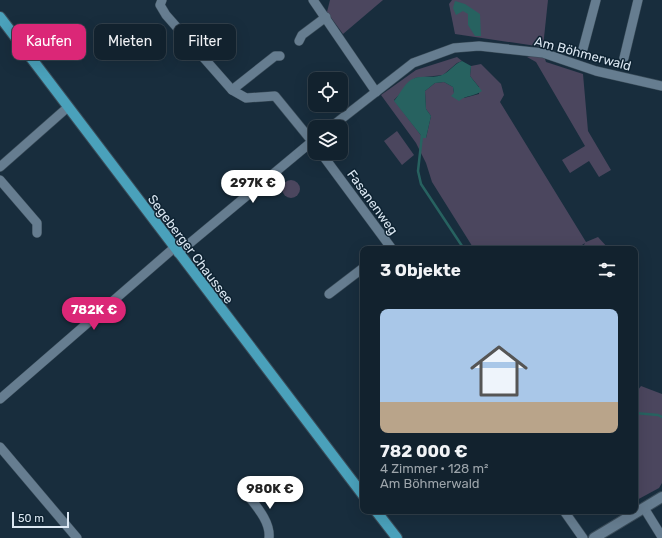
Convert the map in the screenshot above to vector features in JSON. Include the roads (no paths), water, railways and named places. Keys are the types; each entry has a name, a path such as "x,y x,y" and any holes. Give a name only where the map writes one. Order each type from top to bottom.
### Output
{"main road":[{"name":"Segeberger Chaussee","path":"0,17 360,491"},
{"path":"638,512 662,497"},
{"path":"378,514 396,538"},
{"path":"594,538 634,514"}],"street":[{"path":"313,0 376,92"},
{"path":"583,49 596,0"},
{"path":"624,58 638,0"},
{"path":"159,2 166,15 232,90 246,98 275,96 308,135"},
{"path":"299,41 302,36 326,17"},
{"name":"Am Böhmerwald","path":"340,120 413,63 454,48 479,46 543,53 596,71 662,86"},
{"path":"232,90 275,56 280,56"},
{"path":"0,167 68,108"},
{"path":"0,399 176,250 308,147"},
{"name":"Fasanenweg","path":"326,160 389,246"},
{"path":"0,180 37,223 37,233"},
{"path":"329,294 360,270"},
{"path":"0,447 77,538"},
{"path":"243,489 267,523 270,530 270,538"},
{"path":"644,508 662,537"},
{"path":"566,514 583,538"}],"waterway":[{"path":"422,135 418,171 421,184 462,246"},
{"path":"638,413 658,415 662,417"}]}
